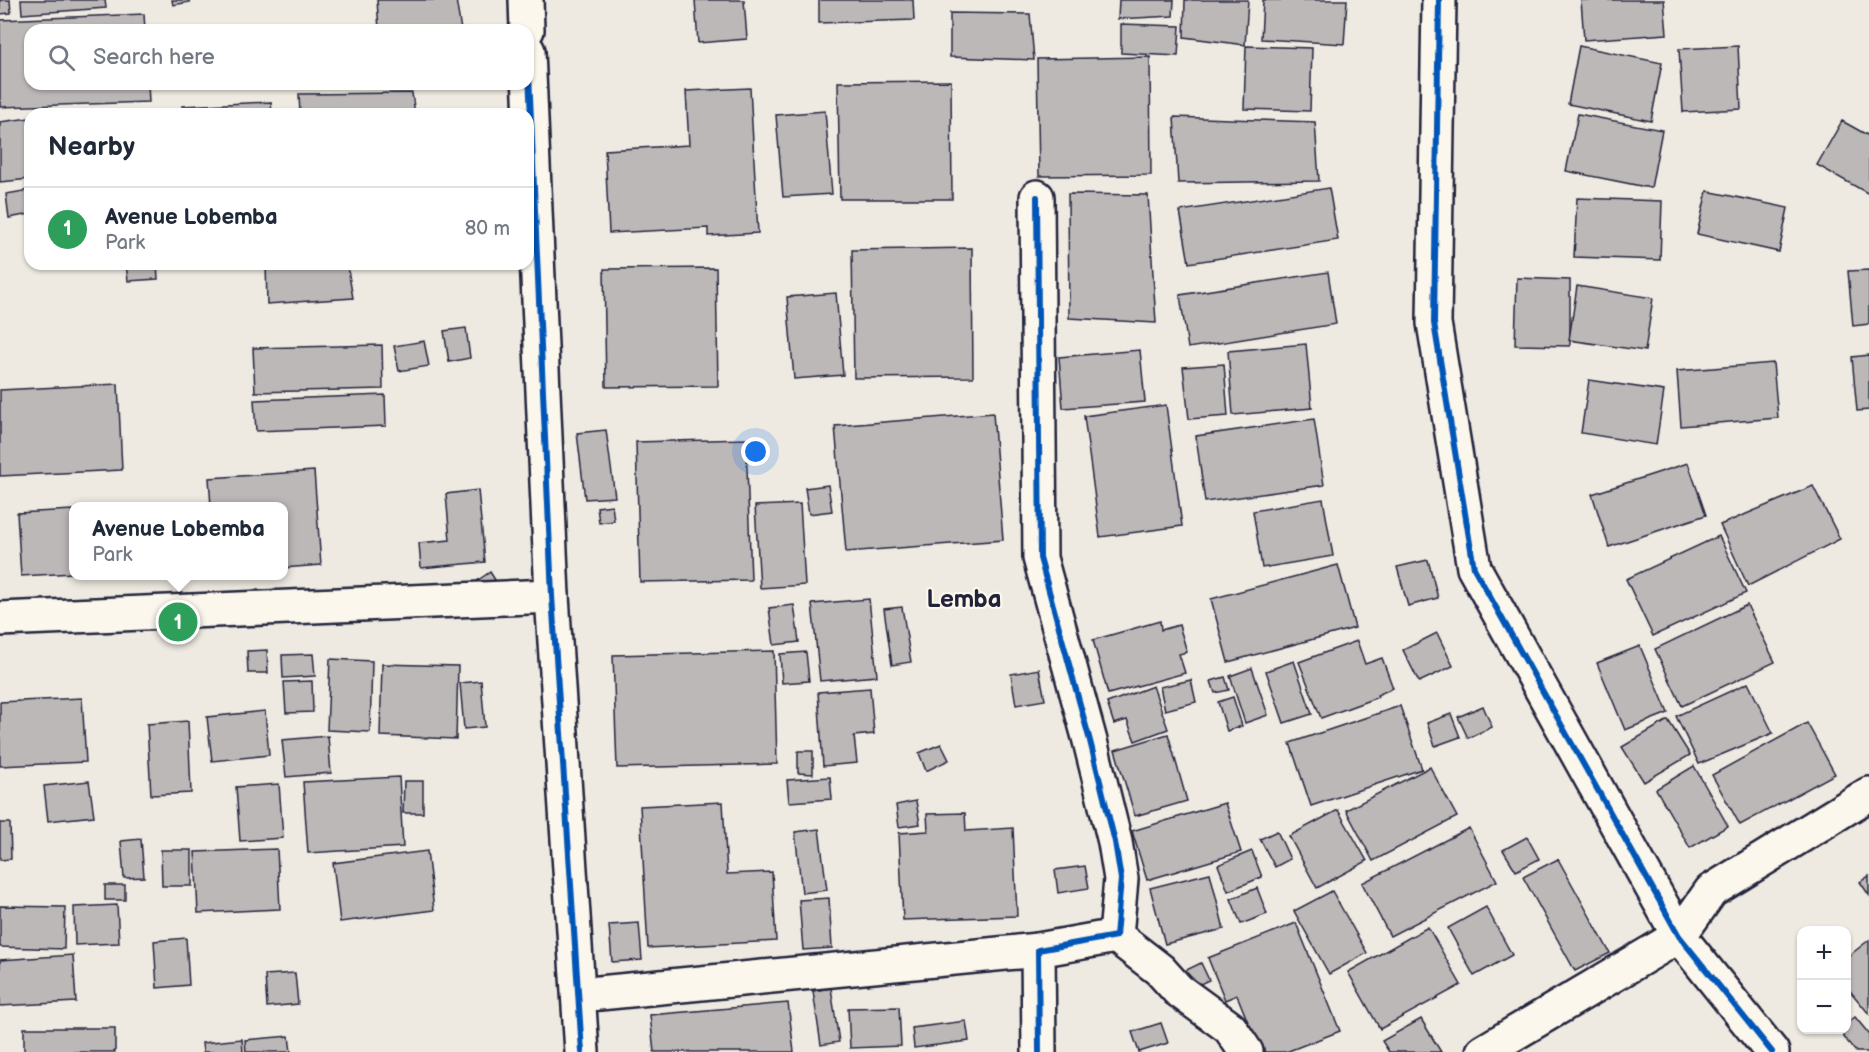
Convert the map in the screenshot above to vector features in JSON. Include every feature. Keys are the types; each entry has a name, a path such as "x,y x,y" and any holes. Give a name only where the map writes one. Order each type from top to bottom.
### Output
{"street":[{"path":"526,0 527,24"},
{"path":"1439,0 1434,323 1474,568 1679,936 1772,1052"},
{"path":"530,90 531,108"},
{"path":"534,187 552,596 582,1052"},
{"path":"1036,197 1040,558 1090,741 1114,842 1121,879 1116,936"},
{"path":"0,619 552,596"},
{"path":"1483,1052 1679,936 1711,891 1869,794"},
{"path":"579,995 1038,950 1116,936 1160,970 1178,990 1230,1028 1246,1052"},
{"path":"1038,950 1039,1052"}],"building":[{"path":"0,0 10,0 11,13 0,14"},
{"path":"21,0 105,0 106,8 22,14"},
{"path":"172,0 189,0 190,2 173,5"},
{"path":"377,0 456,0 460,24 379,24"},
{"path":"695,0 744,0 747,39 698,43"},
{"path":"819,0 913,0 914,20 819,23"},
{"path":"1119,0 1174,0 1173,16 1118,19"},
{"path":"1185,0 1248,0 1245,45 1184,37"},
{"path":"1263,0 1347,0 1344,44 1261,39"},
{"path":"1581,0 1664,0 1667,34 1584,40"},
{"path":"950,13 1030,14 1034,60 950,57"},
{"path":"144,14 145,24 24,24 24,90 148,90 149,102 0,107 0,20"},
{"path":"1121,24 1180,26 1178,56 1121,53"},
{"path":"1246,46 1312,48 1310,111 1244,109"},
{"path":"1579,46 1662,63 1651,121 1568,104"},
{"path":"1738,46 1741,109 1683,112 1679,49"},
{"path":"1150,57 1151,175 1039,176 1037,59"},
{"path":"951,81 952,199 840,199 838,82"},
{"path":"750,88 758,233 708,236 708,228 609,233 605,150 689,145 686,91"},
{"path":"412,93 414,108 300,108 299,94"},
{"path":"271,102 272,108 182,108 182,106"},
{"path":"825,111 832,194 783,197 776,115"},
{"path":"1578,114 1662,130 1651,188 1566,171"},
{"path":"1174,117 1315,122 1319,181 1178,183"},
{"path":"24,119 24,180 0,182 0,122"},
{"path":"1842,121 1869,136 1869,194 1817,165"},
{"path":"1329,188 1338,240 1189,263 1180,211"},
{"path":"24,191 24,215 9,218 6,194"},
{"path":"1707,191 1788,208 1779,252 1697,234"},
{"path":"1068,194 1148,195 1156,323 1069,318"},
{"path":"1577,198 1662,201 1660,260 1574,257"},
{"path":"972,248 973,377 854,378 852,250"},
{"path":"716,268 718,386 606,387 604,269"},
{"path":"127,270 157,270 158,279 128,281"},
{"path":"266,270 348,270 353,298 267,304"},
{"path":"1869,270 1869,324 1853,326 1848,271"},
{"path":"1328,272 1336,324 1188,348 1180,295"},
{"path":"1517,278 1570,280 1570,346 1515,345"},
{"path":"1577,286 1653,298 1645,351 1569,340"},
{"path":"836,293 843,375 794,379 787,297"},
{"path":"466,328 470,358 449,362 444,331"},
{"path":"424,341 429,366 399,371 394,346"},
{"path":"1306,344 1312,408 1233,415 1228,351"},
{"path":"382,345 383,389 255,392 253,348"},
{"path":"1140,350 1145,402 1063,408 1059,357"},
{"path":"1869,355 1869,410 1857,411 1852,357"},
{"path":"1773,363 1778,418 1681,426 1677,371"},
{"path":"1224,364 1228,416 1189,419 1183,367"},
{"path":"1589,380 1664,391 1656,445 1581,433"},
{"path":"118,384 122,470 0,476 0,390"},
{"path":"385,395 386,426 256,431 254,400"},
{"path":"1166,405 1182,526 1100,537 1084,416"},
{"path":"993,413 1003,540 846,552 835,426"},
{"path":"1314,419 1324,485 1205,502 1196,436"},
{"path":"606,430 615,497 585,499 577,433"},
{"path":"746,439 751,580 640,582 636,442"},
{"path":"1688,463 1706,515 1609,547 1592,494"},
{"path":"314,471 321,565 288,568 288,502 211,502 209,478"},
{"path":"828,485 832,511 809,514 805,488"},
{"path":"1813,486 1840,539 1748,586 1720,525"},
{"path":"478,490 485,562 421,568 419,543 450,540 446,494"},
{"path":"1323,499 1333,556 1262,568 1253,511"},
{"path":"800,504 805,585 760,588 755,506"},
{"path":"612,505 614,521 599,523 597,507"},
{"path":"69,510 69,573 21,576 17,513"},
{"path":"1719,536 1746,593 1653,636 1626,579"},
{"path":"1428,560 1438,598 1408,606 1397,567"},
{"path":"1338,565 1355,628 1228,662 1211,599"},
{"path":"490,572 497,583 468,587"},
{"path":"869,599 877,676 820,681 812,604"},
{"path":"794,605 799,642 774,645 769,608"},
{"path":"1747,605 1775,662 1682,706 1655,649"},
{"path":"902,607 911,662 892,665 884,609"},
{"path":"1160,621 1161,630 1179,625 1187,652 1179,654 1185,673 1108,694 1093,640"},
{"path":"1437,633 1453,666 1419,682 1403,650"},
{"path":"1357,641 1365,664 1382,658 1393,688 1377,695 1378,697 1321,718 1299,662"},
{"path":"1640,646 1668,713 1625,730 1597,663"},
{"path":"267,650 268,673 248,673 247,651"},
{"path":"774,651 777,764 617,768 613,655"},
{"path":"806,652 809,681 782,683 780,654"},
{"path":"313,654 315,676 283,678 282,655"},
{"path":"330,659 372,661 370,732 327,730"},
{"path":"1294,661 1312,714 1284,723 1266,671"},
{"path":"382,664 458,666 456,739 380,736"},
{"path":"1252,668 1268,715 1245,723 1230,676"},
{"path":"1039,669 1045,700 1016,705 1011,674"},
{"path":"1225,677 1229,690 1215,693 1211,681"},
{"path":"1191,680 1196,702 1165,710 1160,687"},
{"path":"312,681 313,712 286,713 284,682"},
{"path":"481,681 485,727 464,729 460,683"},
{"path":"1748,683 1773,733 1699,764 1676,716"},
{"path":"1153,686 1168,729 1135,741 1127,720 1114,724 1107,703"},
{"path":"870,688 874,734 854,736 857,763 823,766 818,692"},
{"path":"1233,697 1242,726 1227,731 1218,702"},
{"path":"82,698 86,762 0,766 0,702"},
{"path":"1400,706 1422,769 1311,806 1290,743"},
{"path":"1483,706 1492,727 1468,738 1458,717"},
{"path":"265,711 269,755 212,761 207,717"},
{"path":"1451,714 1460,737 1435,746 1427,723"},
{"path":"1668,720 1690,755 1644,782 1622,747"},
{"path":"188,721 191,793 151,795 147,724"},
{"path":"1807,723 1835,774 1740,825 1712,775"},
{"path":"1168,734 1187,801 1135,816 1115,750"},
{"path":"328,736 331,773 286,777 282,740"},
{"path":"941,744 949,760 926,771 919,753"},
{"path":"798,751 813,751 813,774 798,773"},
{"path":"1694,766 1728,826 1690,848 1656,789"},
{"path":"1430,767 1457,817 1373,861 1346,810"},
{"path":"399,777 403,847 308,853 303,782"},
{"path":"830,777 832,799 789,802 787,780"},
{"path":"89,781 94,816 48,821 44,786"},
{"path":"404,781 423,781 423,813 403,813"},
{"path":"279,784 283,838 240,841 236,787"},
{"path":"916,801 920,824 899,827 896,805"},
{"path":"723,802 727,874 772,872 776,941 648,948 640,806"},
{"path":"1225,803 1241,852 1147,880 1132,831"},
{"path":"1338,810 1367,861 1317,888 1289,836"},
{"path":"965,813 966,831 1013,828 1017,916 903,920 899,833 928,831 927,814"},
{"path":"0,823 10,823 11,859 0,860"},
{"path":"1469,828 1497,881 1390,936 1362,883"},
{"path":"819,829 827,890 802,893 795,832"},
{"path":"1277,831 1290,859 1275,867 1260,839"},
{"path":"1527,837 1539,859 1516,871 1503,850"},
{"path":"141,839 144,877 124,878 121,841"},
{"path":"277,849 280,909 198,913 195,852"},
{"path":"161,850 192,850 192,886 162,886"},
{"path":"427,851 434,910 340,922 333,863"},
{"path":"1252,851 1262,877 1228,891 1218,865"},
{"path":"1558,859 1610,953 1575,971 1523,877"},
{"path":"1085,866 1089,888 1058,893 1055,870"},
{"path":"1210,873 1224,929 1165,944 1150,888"},
{"path":"1869,876 1869,895 1860,882"},
{"path":"105,885 125,885 125,900 105,900"},
{"path":"1257,888 1267,914 1241,924 1231,899"},
{"path":"1332,891 1367,953 1329,974 1294,911"},
{"path":"829,898 832,948 803,950 799,900"},
{"path":"117,905 119,943 75,945 74,907"},
{"path":"0,906 65,907 64,949 0,947"},
{"path":"1486,907 1512,955 1474,976 1448,928"},
{"path":"639,923 642,960 612,962 609,925"},
{"path":"1296,923 1340,1031 1286,1052 1260,1052 1237,995 1225,1000 1208,958"},
{"path":"1428,927 1461,985 1380,1029 1348,972"},
{"path":"186,938 189,985 157,988 154,941"},
{"path":"1869,940 1869,1014 1851,992 1851,954"},
{"path":"73,955 76,1002 0,1006 0,960"},
{"path":"1201,963 1209,980 1187,990 1180,973"},
{"path":"295,973 298,1004 267,1007 265,975"},
{"path":"831,988 839,1042 821,1045 813,991"},
{"path":"788,1003 794,1052 654,1052 650,1015"},
{"path":"899,1007 901,1046 850,1048 848,1008"},
{"path":"1855,1017 1869,1034 1869,1052 1856,1052 1841,1034 1851,1034 1851,1020"},
{"path":"1421,1019 1441,1052 1389,1052 1382,1041"},
{"path":"966,1021 969,1041 914,1048 912,1028"},
{"path":"1161,1023 1168,1043 1139,1052 1132,1032"},
{"path":"24,1028 115,1028 115,1052 24,1052"},
{"path":"289,1036 291,1052 246,1052 245,1040"},
{"path":"242,1039 243,1052 203,1052 202,1043"}],"cycle path":[{"path":"1439,0 1434,323 1474,568 1679,936 1772,1052"},
{"path":"530,90 531,108"},
{"path":"534,187 552,596 582,1052"},
{"path":"1037,197 1040,558 1090,741 1115,842 1121,879 1116,936 1038,950 1039,1052"}],"place":[{"name":"Avenue Lobemba","path":"178,622"}],"district":[{"name":"Lemba","path":"964,599"}]}
